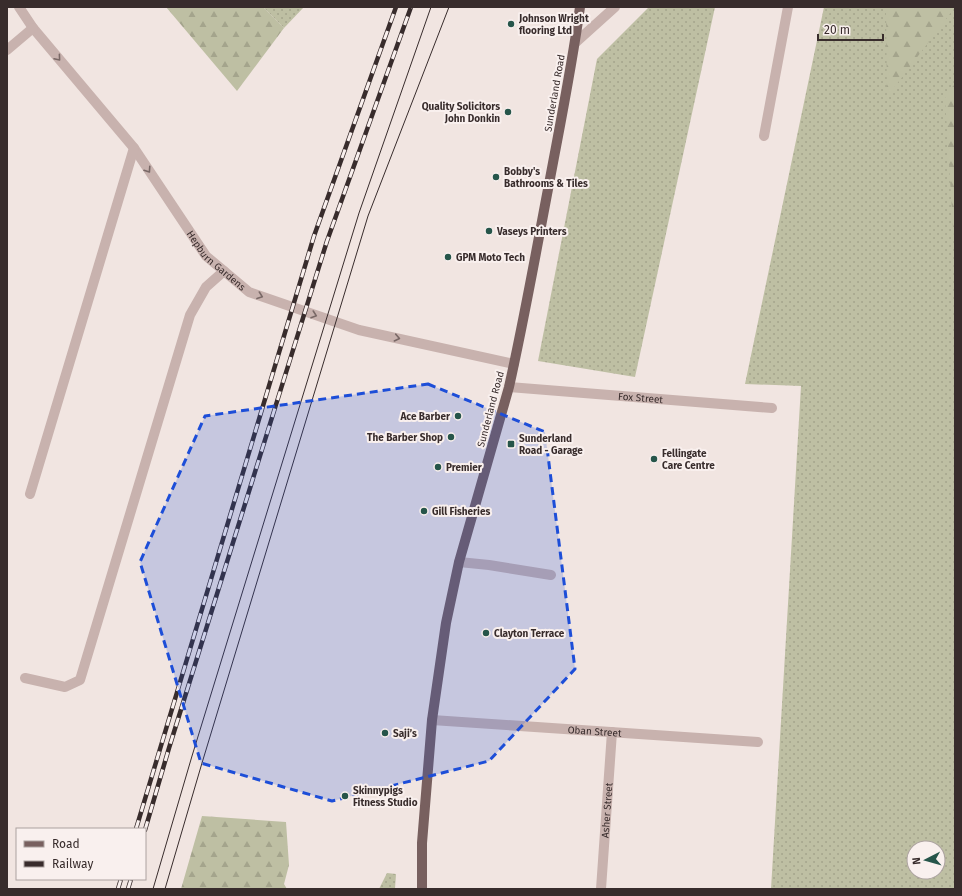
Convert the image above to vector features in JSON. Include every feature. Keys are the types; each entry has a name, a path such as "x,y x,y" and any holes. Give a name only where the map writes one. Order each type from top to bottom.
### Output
{"main road":[{"name":"Sunderland Road","path":"422,889 422,843 432,720 446,623 459,562 509,387 527,303 575,43 580,7"}],"street":[{"name":"Hepburn Gardens","path":"19,7 33,28 134,148 206,256 249,292 359,330 514,364"},
{"path":"575,43 615,7"},
{"path":"764,136 788,7"},
{"path":"7,50 33,28"},
{"path":"30,494 134,148"},
{"path":"25,678 65,687 80,680 190,315 206,287 224,271"},
{"name":"Fox Street","path":"509,387 772,408"},
{"path":"459,562 489,565 551,575"},
{"name":"Oban Street","path":"432,720 758,742"},
{"name":"Asher Street","path":"601,889 612,732"}],"highlighted area":[{"path":"428,384 545,432 575,669 489,761 332,801 201,763 140,562 205,416"}],"green space":[{"path":"166,7 263,7 284,28 237,91"},
{"path":"263,7 304,7 284,28"},
{"path":"649,7 715,7 635,377 538,361 597,59"},
{"path":"824,7 955,7 955,889 771,889 801,386 745,384"},
{"path":"886,7 955,7 887,97"},
{"path":"955,83 955,260 945,98"},
{"path":"202,816 286,822 289,865 284,884 287,889 181,889"},
{"path":"387,873 396,874 395,889 379,889"}],"tram line":[{"path":"153,889 192,756 359,213 431,7"},
{"path":"165,889 368,216 449,7"}],"railway":[{"path":"136,828 314,236 396,7"},
{"path":"146,828 169,748 327,241 411,7"},
{"path":"118,889 121,880"},
{"path":"128,889 131,880"}],"place":[{"name":"Johnson Wright flooring Ltd","path":"511,24"},
{"name":"Quality Solicitors John Donkin","path":"508,112"},
{"name":"Bobby's Bathrooms & Tiles","path":"496,177"},
{"name":"Vaseys Printers","path":"489,231"},
{"name":"GPM Moto Tech","path":"448,257"},
{"name":"Ace Barber","path":"458,416"},
{"name":"The Barber Shop","path":"451,437"},
{"name":"Sunderland Road - Garage","path":"511,444"},
{"name":"Fellingate Care Centre","path":"654,459"},
{"name":"Premier","path":"438,467"},
{"name":"Gill Fisheries","path":"424,511"},
{"name":"Clayton Terrace","path":"486,633"},
{"name":"Saji’s","path":"385,733"},
{"name":"Skinnypigs Fitness Studio","path":"345,796"}]}
